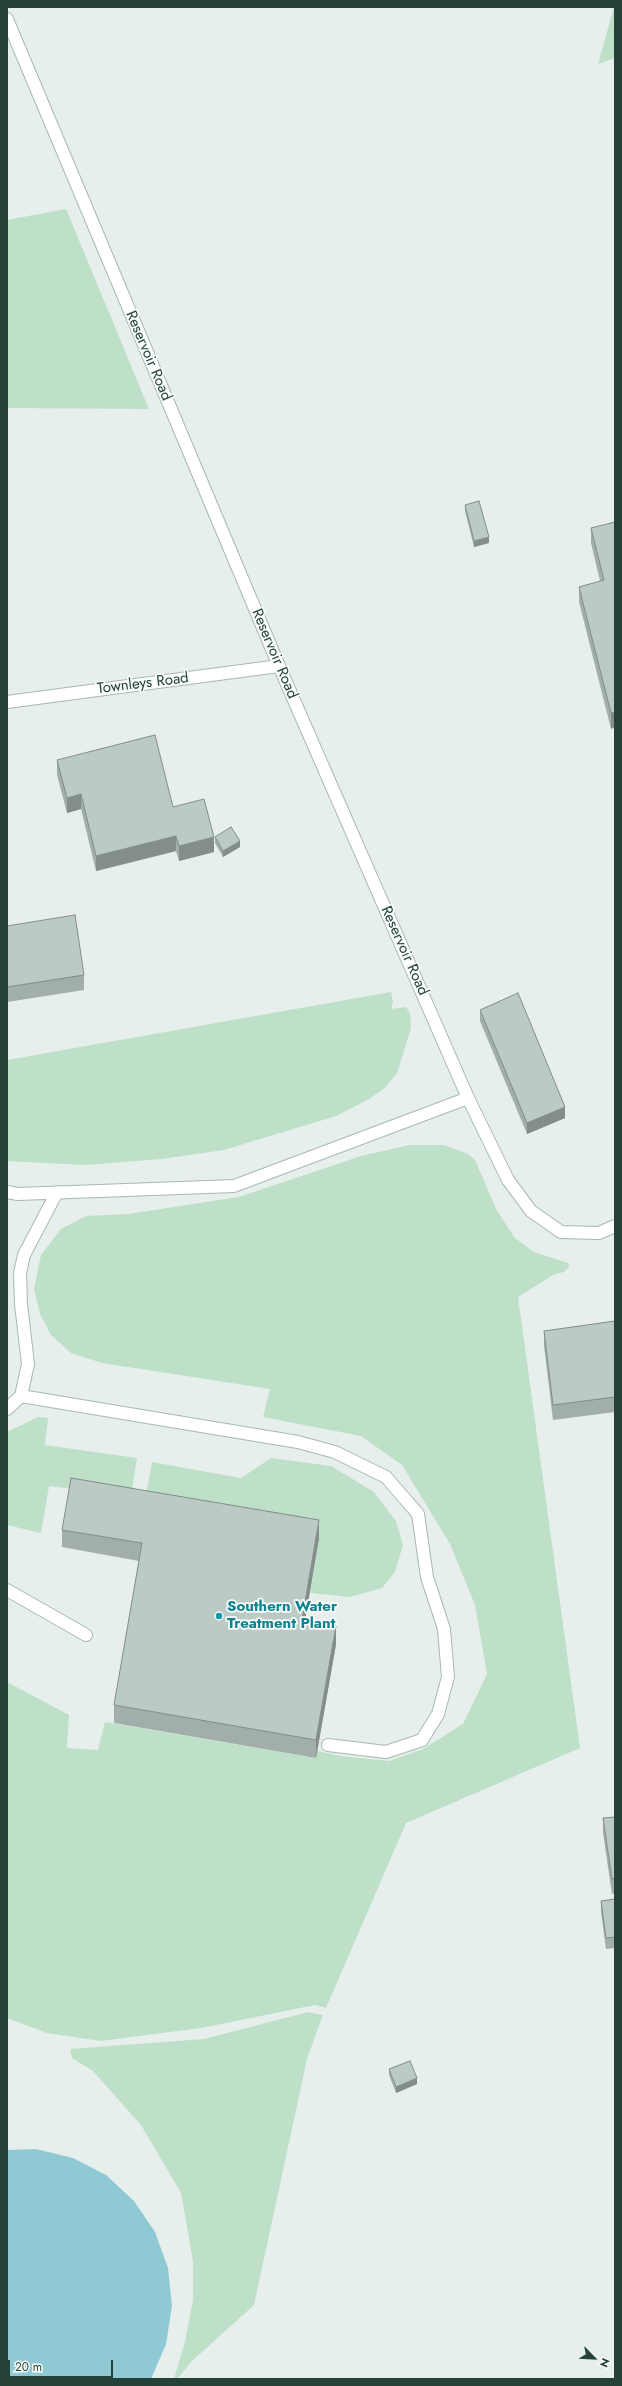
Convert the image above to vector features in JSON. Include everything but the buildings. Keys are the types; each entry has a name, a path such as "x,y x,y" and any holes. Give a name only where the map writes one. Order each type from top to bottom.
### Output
{"street":[{"name":"Reservoir Road","path":"7,19 278,666 468,1098 508,1180 531,1211 560,1232 599,1233 615,1226"},
{"name":"Townleys Road","path":"7,702 278,666"},
{"path":"7,1192 18,1194 234,1186 468,1098"},
{"path":"7,1409 22,1396 28,1364 21,1304 20,1274 24,1255 56,1192"},
{"path":"22,1396 298,1442 335,1452 386,1477 418,1514 427,1577 444,1629 448,1677 438,1714 422,1740 386,1752 328,1745"},
{"path":"7,1590 86,1635"}],"green space":[{"path":"614,7 615,58 598,64"},
{"path":"66,209 149,409 7,408 7,220"},
{"path":"391,992 393,1002 391,1009 406,1007 410,1013 411,1028 397,1073 385,1088 369,1099 336,1116 224,1150 162,1159 85,1165 7,1161 7,1060"},
{"path":"410,1145 443,1145 468,1154 475,1160 497,1211 515,1238 534,1252 568,1263 569,1267 564,1272 555,1274 518,1297 580,1748 406,1823 326,2008 315,2005 201,2028 101,2041 47,2033 7,2018 7,1682 69,1715 67,1748 98,1750 105,1722 316,1758 317,1751 341,1756 389,1761 423,1749 463,1724 487,1674 475,1605 450,1544 402,1465 361,1436 263,1417 270,1389 102,1363 71,1353 51,1335 40,1314 34,1289 41,1255 61,1229 86,1216 128,1214 239,1197 361,1156"},
{"path":"38,1417 48,1418 45,1445 137,1458 131,1496 49,1486 41,1533 7,1525 7,1432"},
{"path":"271,1458 331,1466 374,1492 396,1521 403,1545 395,1572 382,1588 350,1597 310,1593 319,1538 145,1501 152,1462 241,1478"},
{"path":"308,2012 323,2015 307,2059 254,2305 192,2361 177,2379 174,2379 185,2342 193,2300 193,2261 181,2193 141,2125 93,2071 72,2058 70,2049 204,2039"}],"water":[{"path":"36,2149 73,2158 106,2175 134,2201 155,2232 168,2268 172,2306 166,2344 151,2379 7,2379 7,2150"}],"place":[{"name":"Southern Water Treatment Plant","path":"219,1616"}]}
